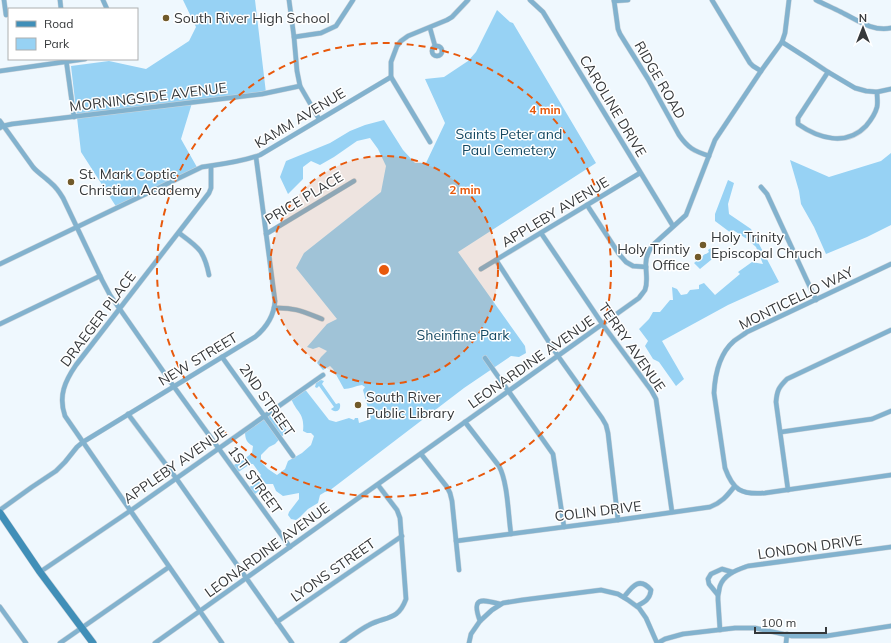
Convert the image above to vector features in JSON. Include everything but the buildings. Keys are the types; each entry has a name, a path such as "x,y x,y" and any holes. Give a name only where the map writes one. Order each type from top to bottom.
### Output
{"street":[{"path":"0,16 7,15 4,0"},
{"path":"289,0 300,86 319,119"},
{"path":"294,37 321,33 336,26 353,0"},
{"path":"430,142 391,77 391,62 397,46 408,36 430,28 452,17 468,0"},
{"name":"CAROLINE DRIVE","path":"530,0 543,12 673,226"},
{"path":"614,1 628,0"},
{"path":"712,0 750,63 761,71"},
{"name":"LEONARDINE AVENUE","path":"155,643 639,298 645,290 647,278 647,255 650,249 686,215 715,140 782,42 789,0"},
{"path":"816,0 861,23 877,29 891,28"},
{"name":"RIDGE ROAD","path":"614,1 620,34 648,79 679,135 684,143 690,148 709,156"},
{"path":"430,28 436,46"},
{"path":"782,42 856,88 877,92 891,89"},
{"path":"0,71 66,60 74,117"},
{"path":"828,72 798,118 798,124 818,136 842,138 853,135 863,129 875,113 877,107 877,92"},
{"name":"KAMM AVENUE","path":"0,264 202,167 246,160 260,155 391,77"},
{"name":"MORNINGSIDE AVENUE","path":"1,125 262,94 300,86"},
{"name":"1ST STREET","path":"1,125 38,173 52,183 63,198 110,295 290,547"},
{"name":"NEW STREET","path":"0,512 32,487 56,471 83,442 255,337 269,323 274,308 274,296 256,156"},
{"name":"DRAEGER PLACE","path":"211,166 211,188 209,193 68,376 63,389 63,406 65,416 222,643"},
{"name":"APPLEBY AVENUE","path":"481,269 640,173"},
{"name":"PRICE PLACE","path":"266,234 354,181"},
{"path":"761,187 767,194 816,300"},
{"path":"587,205 619,254 626,262 634,266 646,267"},
{"path":"179,233 196,246 204,257 209,275"},
{"name":"TERRY AVENUE","path":"541,233 603,325 656,399 672,512"},
{"path":"496,260 558,356 606,425 618,520"},
{"name":"MONTICELLO WAY","path":"734,487 725,468 714,393 716,371 720,360 726,351 733,342 747,332 891,264"},
{"path":"0,324 100,276"},
{"path":"274,308 293,309 322,319"},
{"path":"788,490 776,402 777,392 780,386 787,379 891,330"},
{"name":"2ND STREET","path":"222,357 293,456"},
{"path":"485,358 553,454 564,527"},
{"name":"APPLEBY AVENUE","path":"40,572 322,375"},
{"path":"781,432 872,419 891,411"},
{"path":"128,414 176,478 292,643"},
{"path":"465,422 502,472 511,534"},
{"path":"421,454 450,493 459,570"},
{"path":"734,487 744,492 754,494 891,475"},
{"path":"342,643 368,625 388,619 396,614 403,606 406,598 400,518 397,510 378,485"},
{"name":"COLIN DRIVE","path":"456,541 710,507 722,501 734,487"},
{"path":"0,512 40,572 93,643"},
{"name":"LYONS STREET","path":"277,622 402,536"},
{"name":"LONDON DRIVE","path":"720,630 718,595 720,585 732,572 748,566 891,547"},
{"path":"60,643 169,567"},
{"name":"LONDON DRIVE","path":"718,595 709,584 708,579 711,574 722,569 732,572"},
{"path":"624,597 631,587 639,583 648,586 651,590 651,594 647,601 637,606"},
{"path":"469,643 471,634 480,621 500,604 601,590 618,594 637,606 646,618 658,643 665,639 683,634 735,628 755,628 792,636 826,636 891,626"},
{"path":"480,621 476,611 478,603 486,601 500,604"},
{"path":"0,607 26,643"},
{"path":"786,643 787,634"}],"green space":[{"path":"183,0 255,0 266,93 192,103 181,139 198,169 117,208 81,152 71,66 109,61 146,69 189,41 196,27"},
{"path":"497,10 513,23 596,163 458,252 525,346 526,353 519,357 511,356 464,388 329,491 320,495 318,503 308,509 300,517 296,520 291,519 288,515 299,499 299,493 283,496 276,491 273,484 266,484 253,496 248,489 261,475 253,464 250,464 237,473 232,466 252,453 253,446 248,443 246,439 245,429 272,410 287,431 275,444 269,447 261,455 261,462 268,469 277,475 285,469 288,461 302,453 311,445 314,436 311,433 303,431 303,420 291,398 304,388 329,420 336,422 349,418 354,420 355,418 358,418 359,423 371,419 363,390 365,387 362,385 344,389 330,366 323,370 317,363 327,351 319,347 313,349 307,347 327,324 337,319 296,268 304,253 381,192 386,166 378,149 370,138 357,141 320,165 311,161 303,167 303,179 288,194 280,177 286,161 330,143 350,131 384,120 403,150 415,163 426,163 445,123 425,79 444,77 468,61 476,52"},
{"path":"891,153 891,225 826,254 814,227 801,204 799,191 790,160 829,177 881,161"},
{"path":"728,180 734,183 728,204 729,214 751,229 779,282 728,305 662,341 684,379 676,386 659,362 653,359 645,346 648,341 639,329 649,319 653,312 660,312 670,300 673,300 672,287 677,289 681,295 687,294 690,290 699,289 699,285 704,283 715,295 740,274 738,272 752,262 763,264 756,247 733,230 731,233 715,221 715,214"},
{"path":"711,248 717,255 700,269 694,263 709,252 708,250"},
{"path":"321,380 324,381 322,384 336,404 340,404 340,408 338,410 336,411 331,409 334,407 319,386 317,388 315,387 316,383"}],"place":[{"name":"South River High School","path":"166,18"},
{"name":"St. Mark Coptic Christian Academy","path":"71,182"},
{"name":"Holy Trinity Episcopal Chruch","path":"703,245"},
{"name":"Holy Trintiy Office","path":"698,257"},
{"name":"South River Public Library","path":"358,405"}],"park label":[{"name":"Saints Peter and Paul Cemetery","path":"509,142"},
{"name":"Sheinfine Park","path":"463,335"}]}
